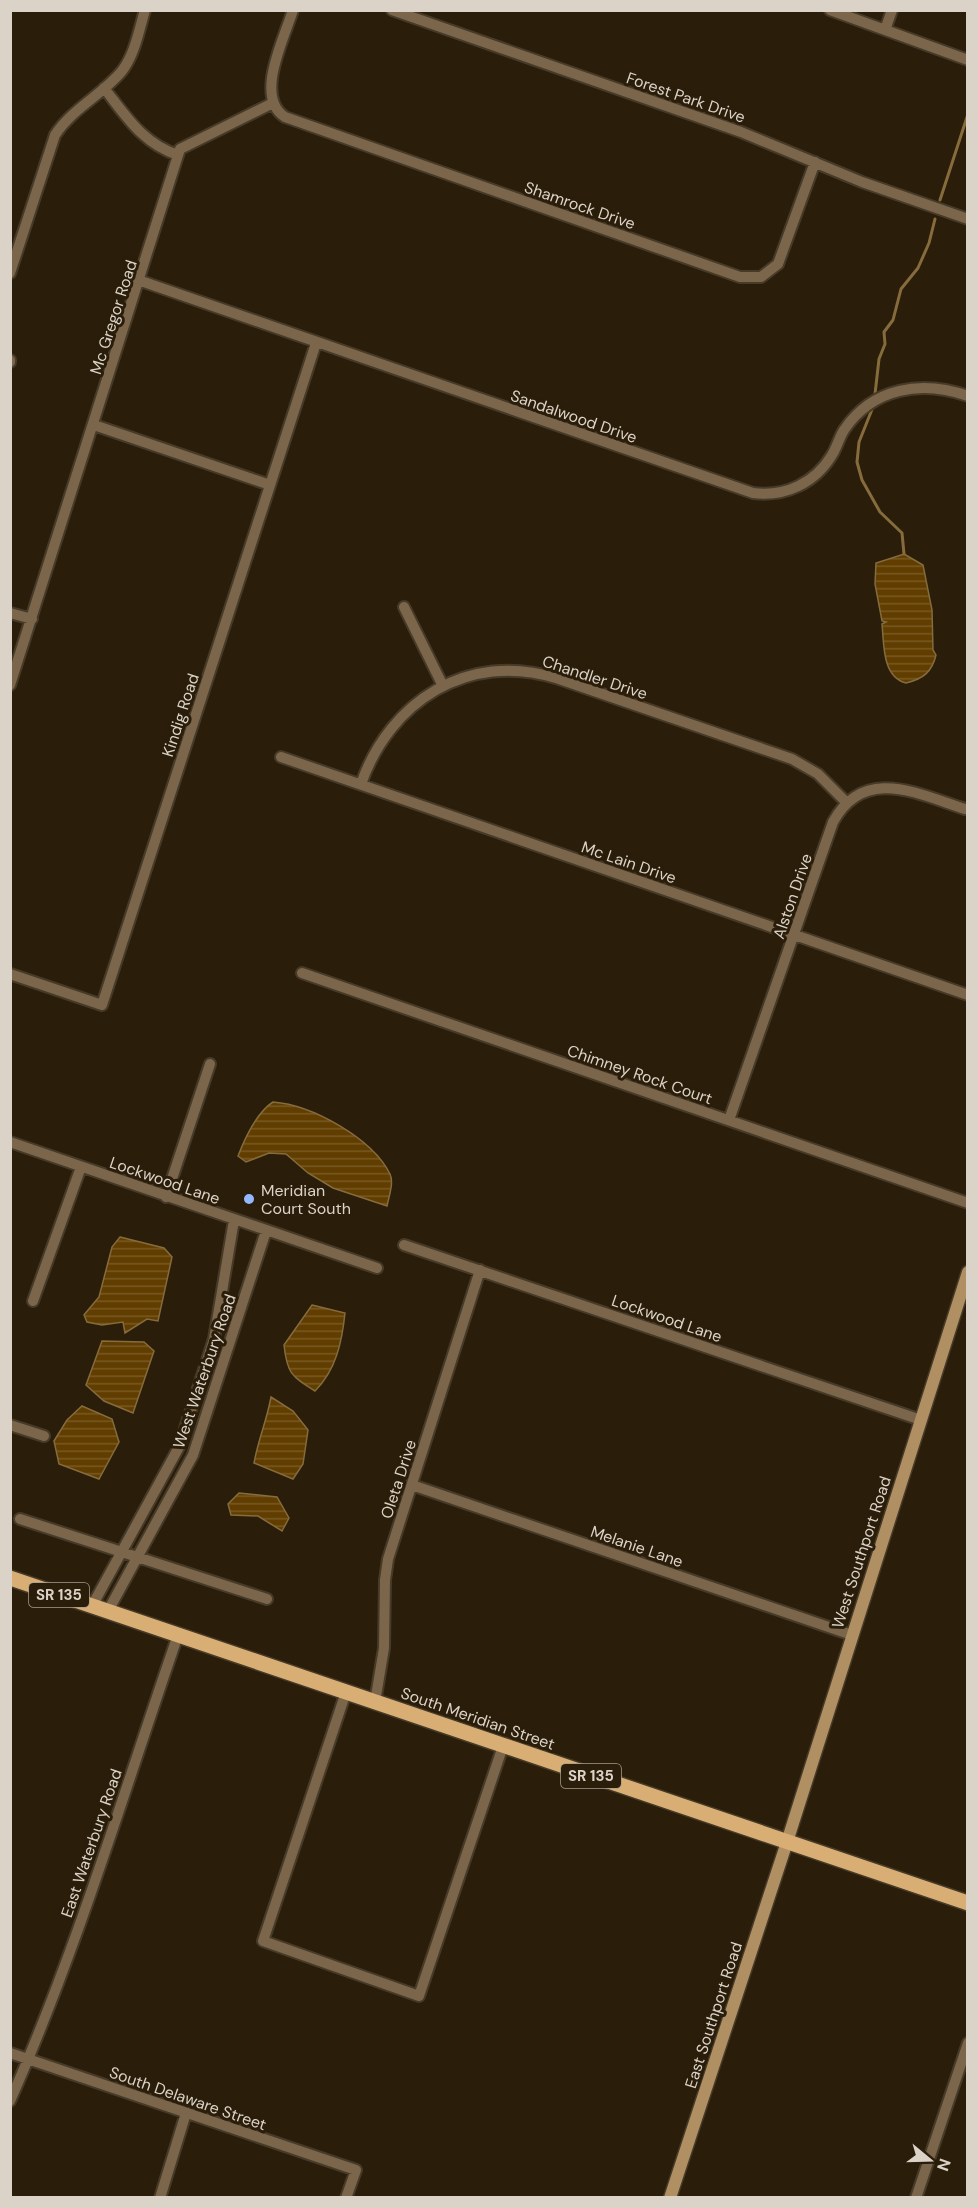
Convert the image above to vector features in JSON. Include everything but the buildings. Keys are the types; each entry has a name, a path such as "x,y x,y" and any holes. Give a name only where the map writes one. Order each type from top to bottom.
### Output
{"main road":[{"name":"West Southport Road","path":"787,1842 968,1272"},
{"name":"South Meridian Street","path":"10,1578 968,1904"},
{"name":"East Southport Road","path":"670,2198 787,1842"}],"street":[{"path":"10,273 55,135 67,117 122,71 132,54 145,10"},
{"path":"104,88 143,137 161,149 178,155 180,149 273,103 270,83 293,10"},
{"name":"Forest Park Drive","path":"392,10 741,132 862,182 968,219"},
{"path":"830,10 968,60"},
{"path":"885,30 892,10"},
{"name":"Shamrock Drive","path":"273,103 279,113 288,118 748,278 765,275 778,264 815,162"},
{"name":"Mc Gregor Road","path":"10,685 141,280 178,155"},
{"name":"Sandalwood Drive","path":"141,280 316,343 758,493 783,492 814,477 831,458 844,431 857,415 888,394 912,387 929,387 968,396"},
{"name":"Kindig Road","path":"10,974 102,1005 316,343"},
{"path":"94,425 270,485"},
{"path":"404,607 443,686"},
{"path":"10,613 32,620"},
{"name":"Chandler Drive","path":"361,784 380,741 417,701 443,686 466,677 495,671 524,671 552,677 792,759 821,777 847,803"},
{"name":"Mc Lain Drive","path":"281,757 968,995"},
{"path":"847,803 865,792 891,787 965,809"},
{"name":"Alston Drive","path":"729,1120 833,822 847,803"},
{"name":"Chimney Rock Court","path":"302,973 968,1203"},
{"path":"166,1197 210,1064"},
{"name":"Lockwood Lane","path":"10,1142 378,1268"},
{"path":"33,1300 81,1167"},
{"name":"West Waterbury Road","path":"92,1606 179,1447 214,1339 234,1220"},
{"name":"West Waterbury Road","path":"108,1611 193,1455 266,1231"},
{"name":"Lockwood Lane","path":"404,1245 921,1420"},
{"name":"Oleta Drive","path":"375,1702 384,1648 386,1572 480,1270"},
{"path":"10,1425 44,1436"},
{"name":"Melanie Lane","path":"412,1485 852,1635"},
{"path":"20,1519 267,1599"},
{"name":"East Waterbury Road","path":"10,2101 29,2060 96,1877 178,1635"},
{"path":"346,1692 262,1941 420,1996 503,1746"},
{"path":"916,2198 968,2043"},
{"name":"South Delaware Street","path":"10,2053 356,2170 346,2198"},
{"path":"160,2198 186,2113"}],"shaded area":[{"path":"904,554 923,565 932,610 933,650 936,655 926,674 906,683 898,680 888,667 882,624 886,622 882,621 875,584 876,563"},
{"path":"273,1102 305,1109 322,1117 355,1136 370,1148 390,1174 392,1181 387,1206 333,1188 308,1173 286,1154 269,1153 246,1162 238,1156 256,1119"},
{"path":"120,1237 164,1248 172,1257 158,1321 147,1319 125,1333 123,1322 102,1325 87,1322 84,1315 99,1297 112,1247"},
{"path":"312,1305 345,1313 337,1355 328,1374 315,1391 292,1373 284,1345"},
{"path":"102,1341 144,1342 154,1351 133,1413 104,1401 86,1385"},
{"path":"271,1397 293,1411 308,1430 303,1464 293,1479 254,1463"},
{"path":"82,1406 112,1419 119,1442 99,1479 59,1464 54,1441 67,1420"},
{"path":"239,1493 277,1497 289,1518 282,1531 258,1516 231,1515 228,1504"}],"waterway":[{"path":"940,200 968,114"},
{"path":"875,394 879,359 885,344 884,332 893,320 901,289 918,268 929,243 935,219"},
{"path":"873,407 859,442 857,462 862,480 880,512 902,533 904,554"}],"place":[{"name":"Meridian Court South","path":"249,1199"}]}
